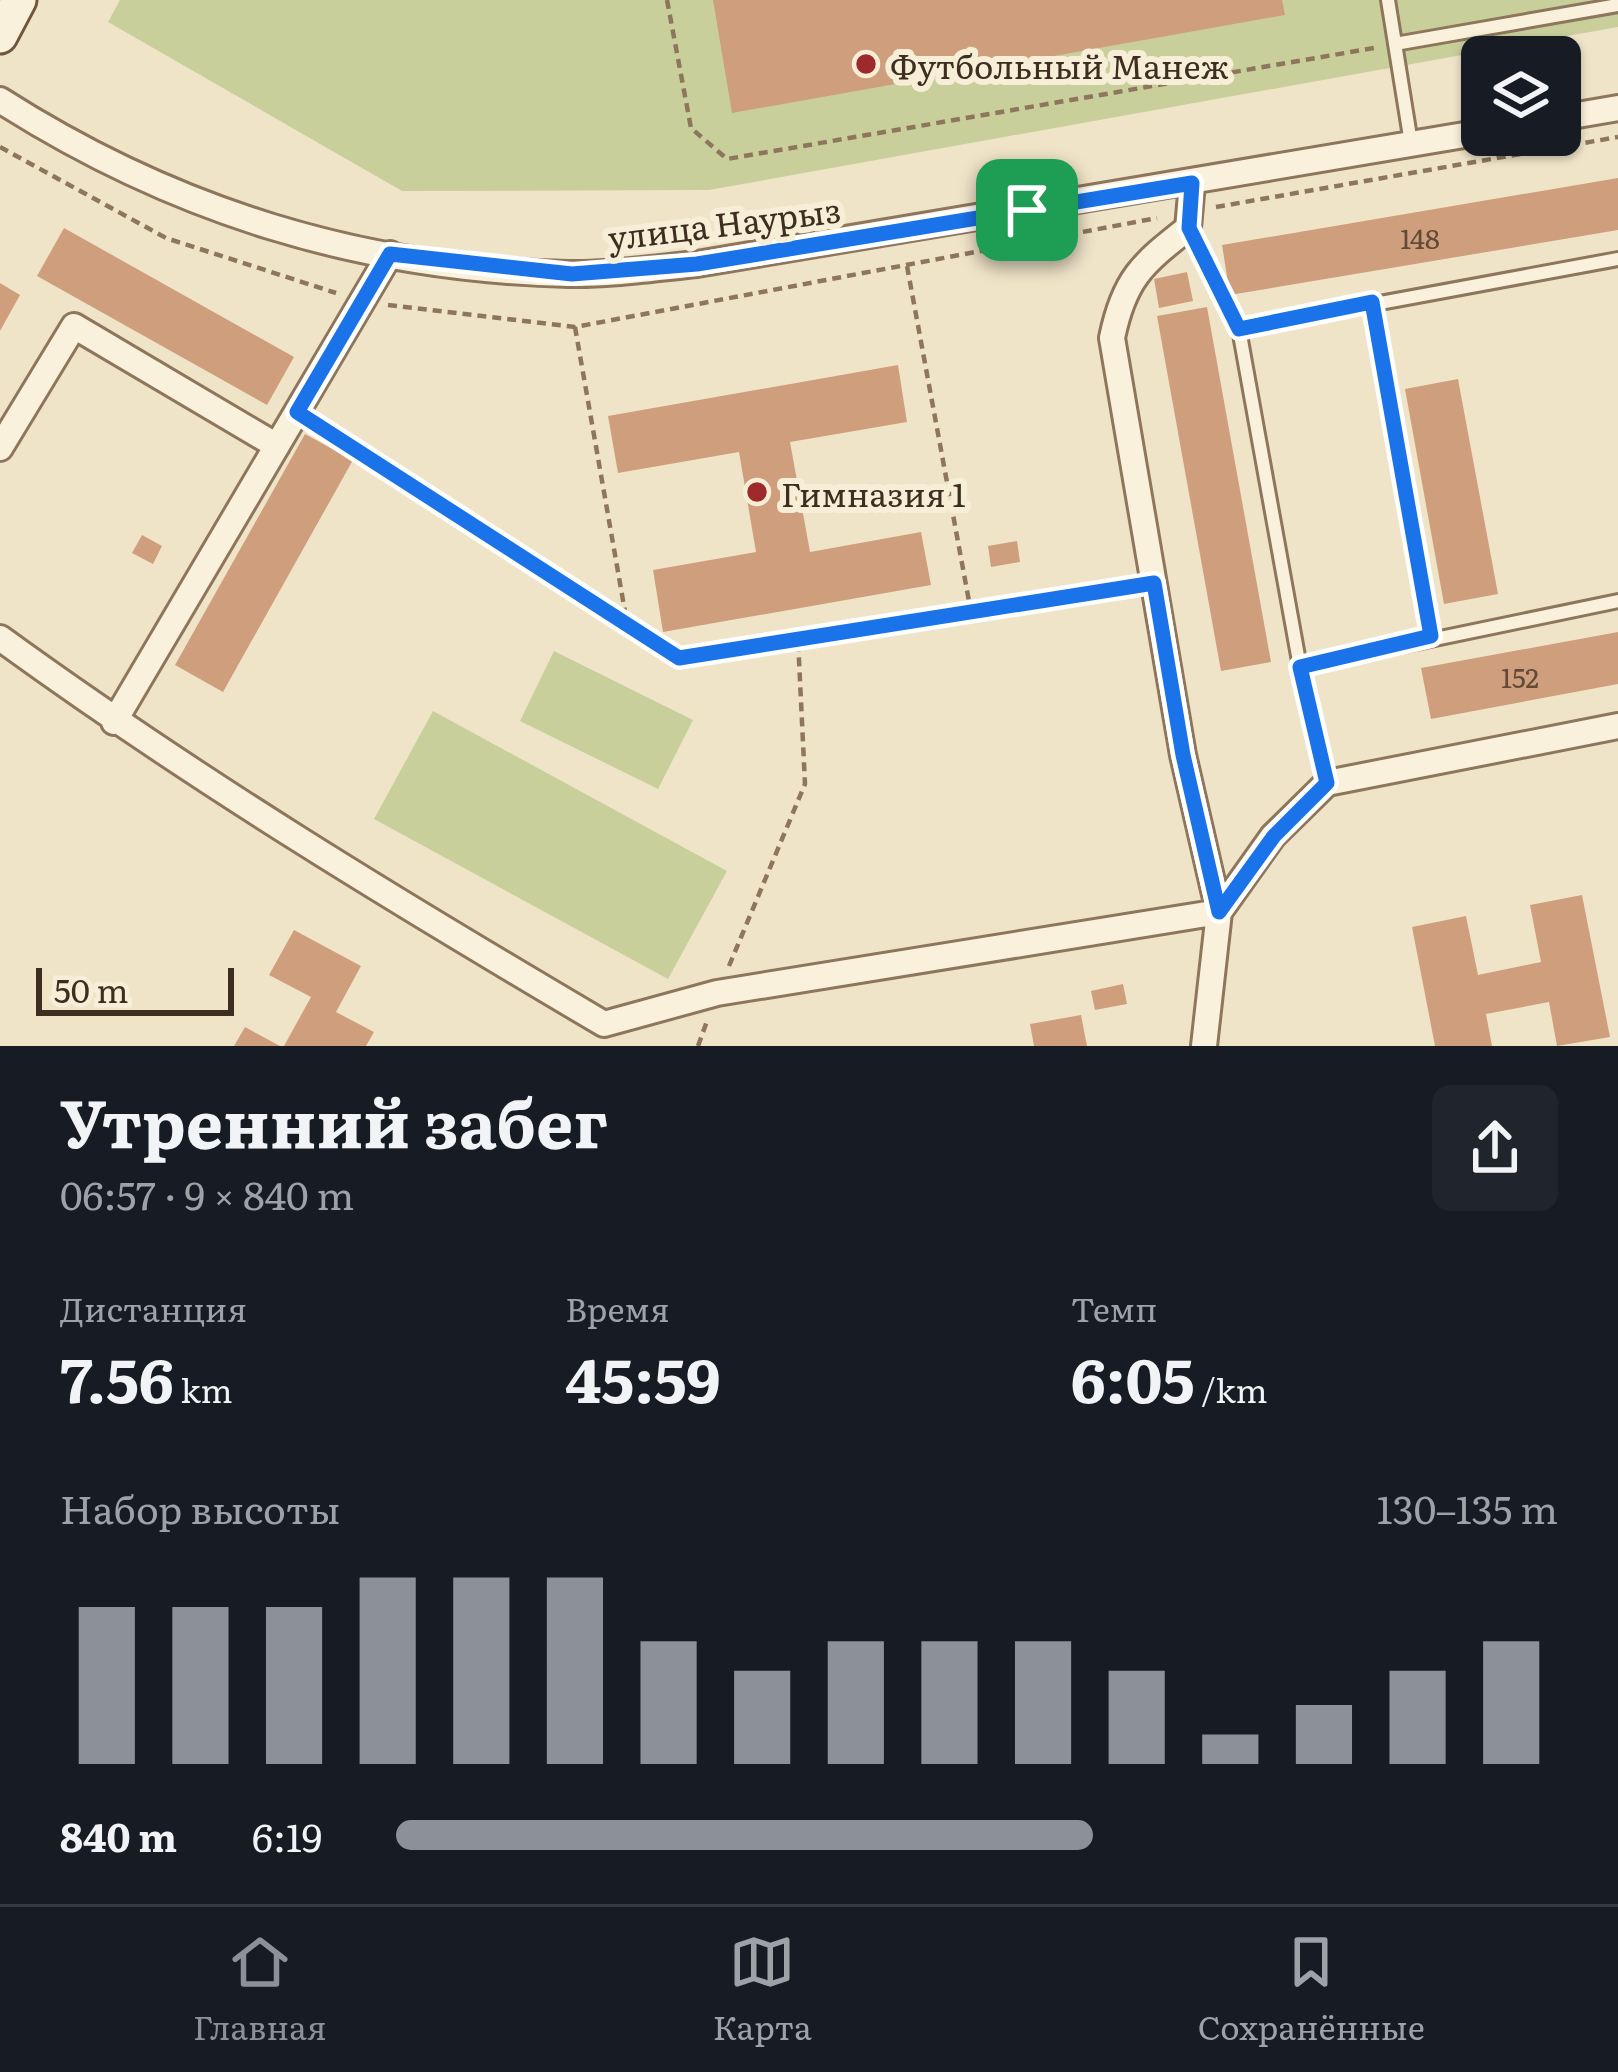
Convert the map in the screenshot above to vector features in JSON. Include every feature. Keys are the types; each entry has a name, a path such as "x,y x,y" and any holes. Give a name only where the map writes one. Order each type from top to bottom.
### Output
{"street":[{"path":"0,36 19,0"},
{"name":"улица Наурыз","path":"0,100 78,150 179,198 300,235 390,254 572,274 697,264 1461,136"},
{"path":"1581,114 1618,108"},
{"path":"1192,183 1189,228 1142,265 1120,297 1112,338 1183,755 1219,912 1204,1046"},
{"path":"114,722 390,254"},
{"path":"0,448 74,326 277,446"},
{"path":"0,638 114,722 598,1035 717,993 1219,912 1274,836 1327,783 1618,726"}],"lane":[{"path":"1388,0 1411,144"},
{"path":"1395,44 1618,5"},
{"path":"1189,228 1239,329 1300,667 1327,783"},
{"path":"1239,329 1618,259"},
{"path":"1372,302 1431,636"},
{"path":"1300,667 1431,636 1618,601"}],"path":[{"path":"668,0 691,128 727,159 1395,44"},
{"path":"907,266 970,612"},
{"path":"574,327 628,625"},
{"path":"297,412 679,658 1154,583"},
{"path":"698,1046 805,784 798,639"}],"green space":[{"path":"120,0 1618,0 1618,27 1568,36 1461,36 1461,55 709,190 402,191 108,22"},
{"path":"554,651 693,720 658,789 520,721"},
{"path":"433,711 727,871 668,979 374,819"}],"building":[{"name":"Футбольный Манеж","path":"713,0 1282,0 1285,15 732,113"},
{"path":"1618,178 1618,230 1230,295 1222,245"},
{"path":"64,228 294,357 267,405 37,276"},
{"path":"1187,272 1193,301 1159,308 1154,279"},
{"path":"0,283 20,295 0,331"},
{"path":"1207,307 1271,662 1221,671 1157,316"},
{"path":"898,365 907,422 790,442 810,552 921,532 931,585 663,632 653,570 756,552 739,452 618,473 608,416"},
{"path":"1458,379 1498,594 1444,604 1405,389"},
{"path":"305,434 353,460 223,692 175,665"},
{"path":"142,535 162,546 153,564 132,553"},
{"path":"1017,541 1020,562 991,567 988,546"},
{"path":"1618,632 1618,684 1431,719 1421,668"},
{"path":"1582,895 1610,1037 1557,1046 1549,1002 1486,1014 1492,1046 1435,1046 1412,927 1466,916 1478,975 1541,962 1530,905"},
{"path":"294,930 361,966 336,1012 374,1032 366,1046 284,1046 311,997 269,975"},
{"path":"1123,984 1127,1004 1095,1010 1091,991"},
{"path":"1081,1015 1087,1046 1034,1046 1030,1024"},
{"path":"245,1027 280,1046 234,1046"}],"place":[{"name":"Футбольный Манеж","path":"866,64"},
{"name":"Гимназия 1","path":"757,492"}],"route":[{"path":"1192,183 1189,228 1239,329 1372,302 1431,636 1300,667 1327,783 1274,836 1219,912 1183,755 1154,583 679,658 297,412 390,254 572,274 697,264 1027,210 1192,183"}]}
